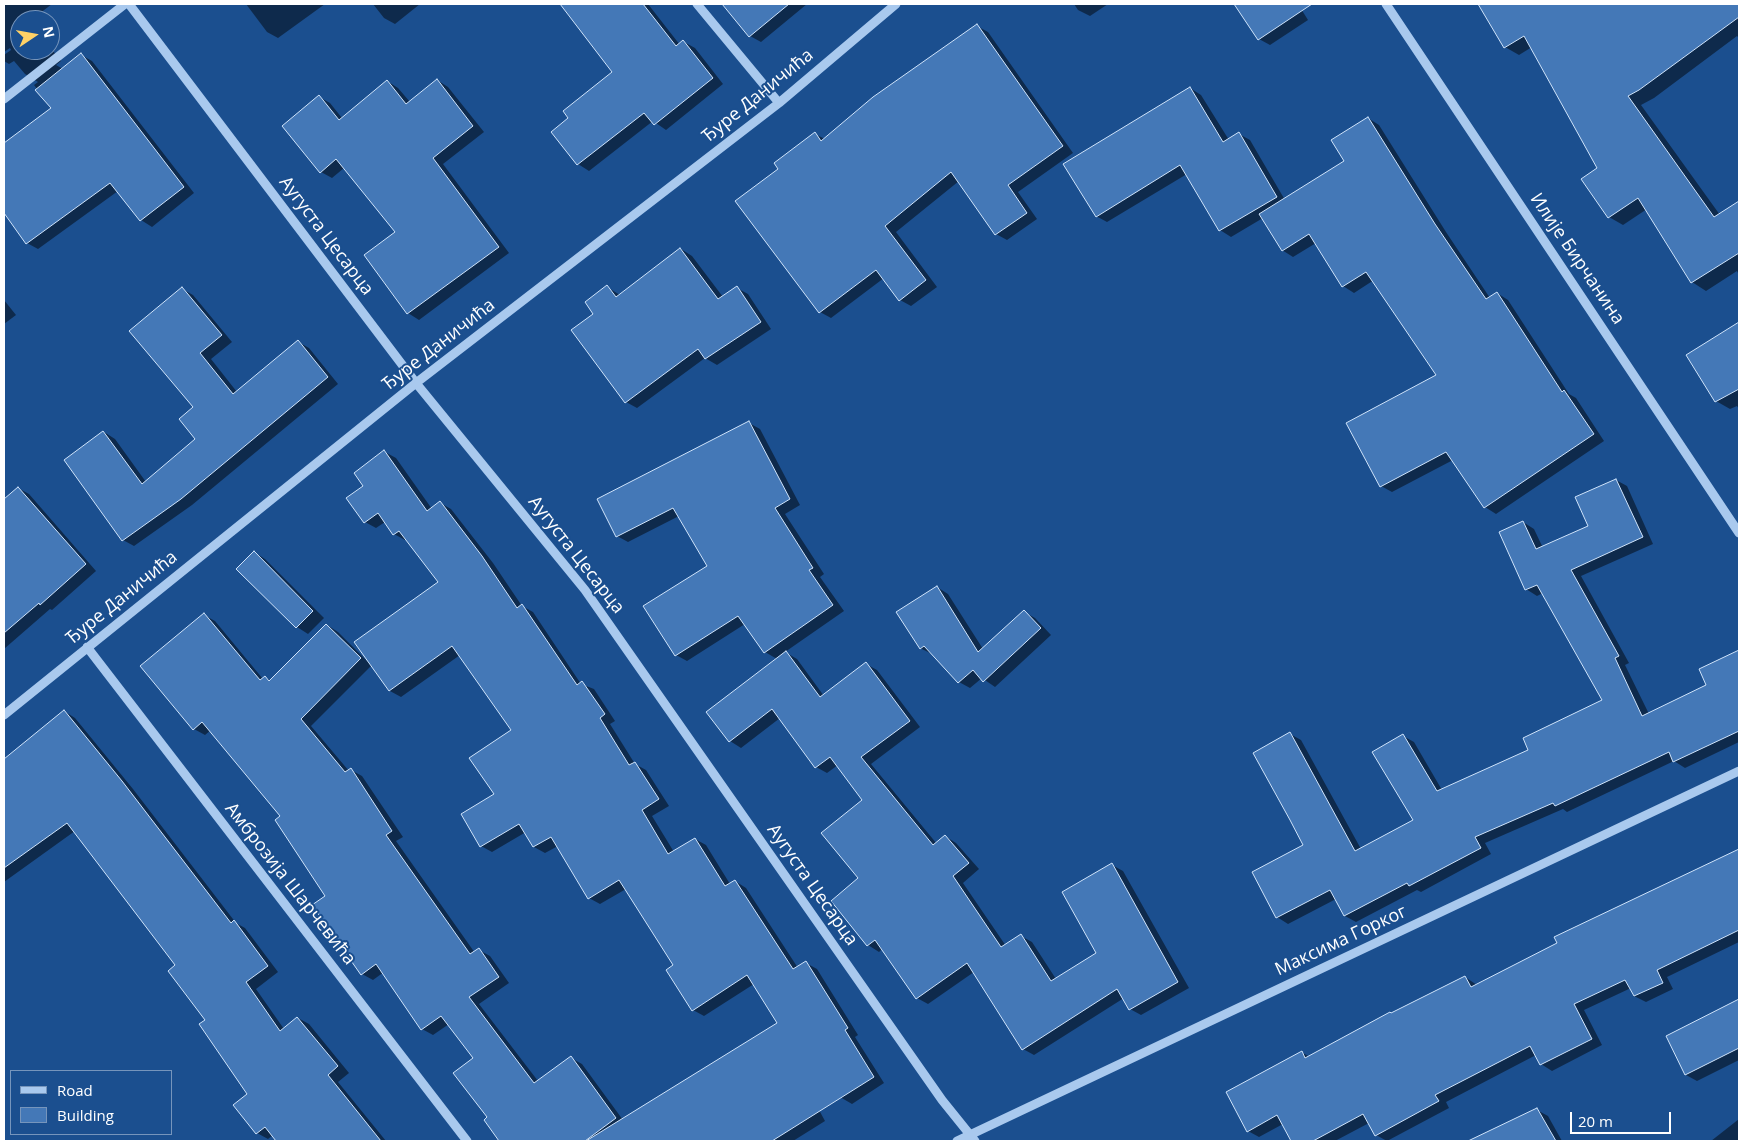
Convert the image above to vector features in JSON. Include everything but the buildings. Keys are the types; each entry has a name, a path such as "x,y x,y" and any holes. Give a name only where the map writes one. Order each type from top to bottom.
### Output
{"street":[{"path":"4,99 125,4"},
{"name":"Аугуста Цесарца","path":"129,4 416,383 585,590 942,1100 973,1138"},
{"path":"697,4 779,103"},
{"name":"Ђуре Даничића","path":"4,715 416,383 779,103 896,4"},
{"name":"Илије Бирчанина","path":"1386,4 1739,533"},
{"name":"Амброзија Шарчевића","path":"87,647 467,1141"},
{"name":"Максима Горког","path":"957,1141 973,1138 1739,771"}]}
